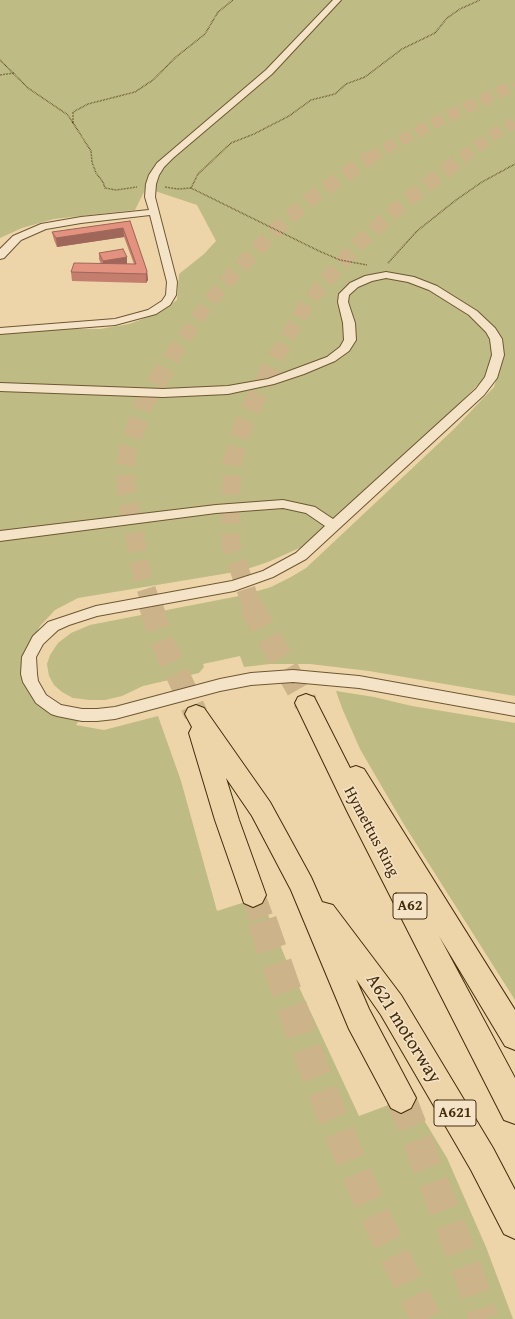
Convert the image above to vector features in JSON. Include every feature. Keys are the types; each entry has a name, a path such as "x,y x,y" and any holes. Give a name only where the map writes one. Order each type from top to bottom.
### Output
{"highway":[{"name":"Hymettus Ring","path":"515,1036 336,742 306,703 359,811 515,1109"},
{"path":"253,895 227,820 196,714 261,810 302,885 359,1019 401,1098"},
{"name":"A621 motorway","path":"302,885 391,1005 482,1159 515,1223"}],"street":[{"path":"0,331 114,322 152,312 166,303 171,295 172,282 150,197 151,184 160,165 269,72 337,0"},
{"path":"0,256 4,249 18,238 44,226 81,220 154,212"},
{"path":"0,387 163,394 228,390 270,382 300,372 331,359 345,349 350,340 349,323 342,302 344,294 354,285 386,271 433,288 473,313 491,330 496,339 498,355 491,378 480,392 301,556 252,581 216,590 96,611 79,615 53,626 38,640 29,657 29,674 35,691 41,699 57,710 70,713 97,715 115,713 220,685 271,676 307,677 379,685 515,710"},
{"path":"0,536 216,509 283,504 310,510 334,526"}],"path":[{"path":"74,124 73,112 88,104 135,92 152,80 176,57 205,34 218,12 233,0"},
{"path":"191,188 198,174 231,143 254,134 289,116 311,100 335,94 346,84 365,77 402,49 435,33 447,18 460,9 480,0"},
{"path":"0,60 28,88 68,115 91,151 92,162 96,173 103,182 105,188 116,190 129,189 151,184 169,188 191,188 340,260 386,271 392,257 430,221 482,182 515,164"},
{"path":"0,75 14,73"}],"shaded area":[{"path":"0,0 515,0 515,696 369,671 310,664 270,664 244,667 240,656 203,664 204,667 199,673 143,686 122,696 105,700 90,700 73,698 62,692 54,685 49,676 47,664 50,655 58,643 71,633 90,625 244,595 271,587 306,568 453,430 494,387 502,361 431,431 304,546 268,562 241,571 78,598 55,610 40,626 32,641 36,688 80,719 76,725 104,730 158,716 181,781 217,911 261,897 285,957 359,1116 410,1097 447,1158 486,1247 513,1319 0,1319 0,331 41,327 100,329 129,324 151,316 177,300 179,274 204,254 216,241 197,205 146,188 135,210 54,219 22,228 0,238"},
{"path":"336,691 374,697 412,706 515,723 515,1000 403,823 360,749"}],"building":[{"path":"130,221 147,271 146,274 71,272 74,263 136,264 123,228 56,238 52,232"},
{"path":"123,249 127,257 103,261 99,253"}],"tunnel":[{"path":"369,158 430,125 515,85"},
{"path":"462,158 496,133 515,123"},
{"path":"171,357 206,306 226,282 272,233 309,200 371,157"},
{"path":"276,357 307,303 357,245 407,200 464,157"},
{"path":"152,607 143,579 126,491 125,468 128,450 144,404 172,356"},
{"path":"252,607 231,545 231,492 233,460 244,423 277,356"},
{"path":"151,606 162,641 196,714"},
{"path":"251,606 306,703"},
{"path":"253,895 263,922"},
{"path":"262,921 305,1044 333,1118 373,1211 426,1319"},
{"path":"401,1098 470,1277 484,1319"}]}
